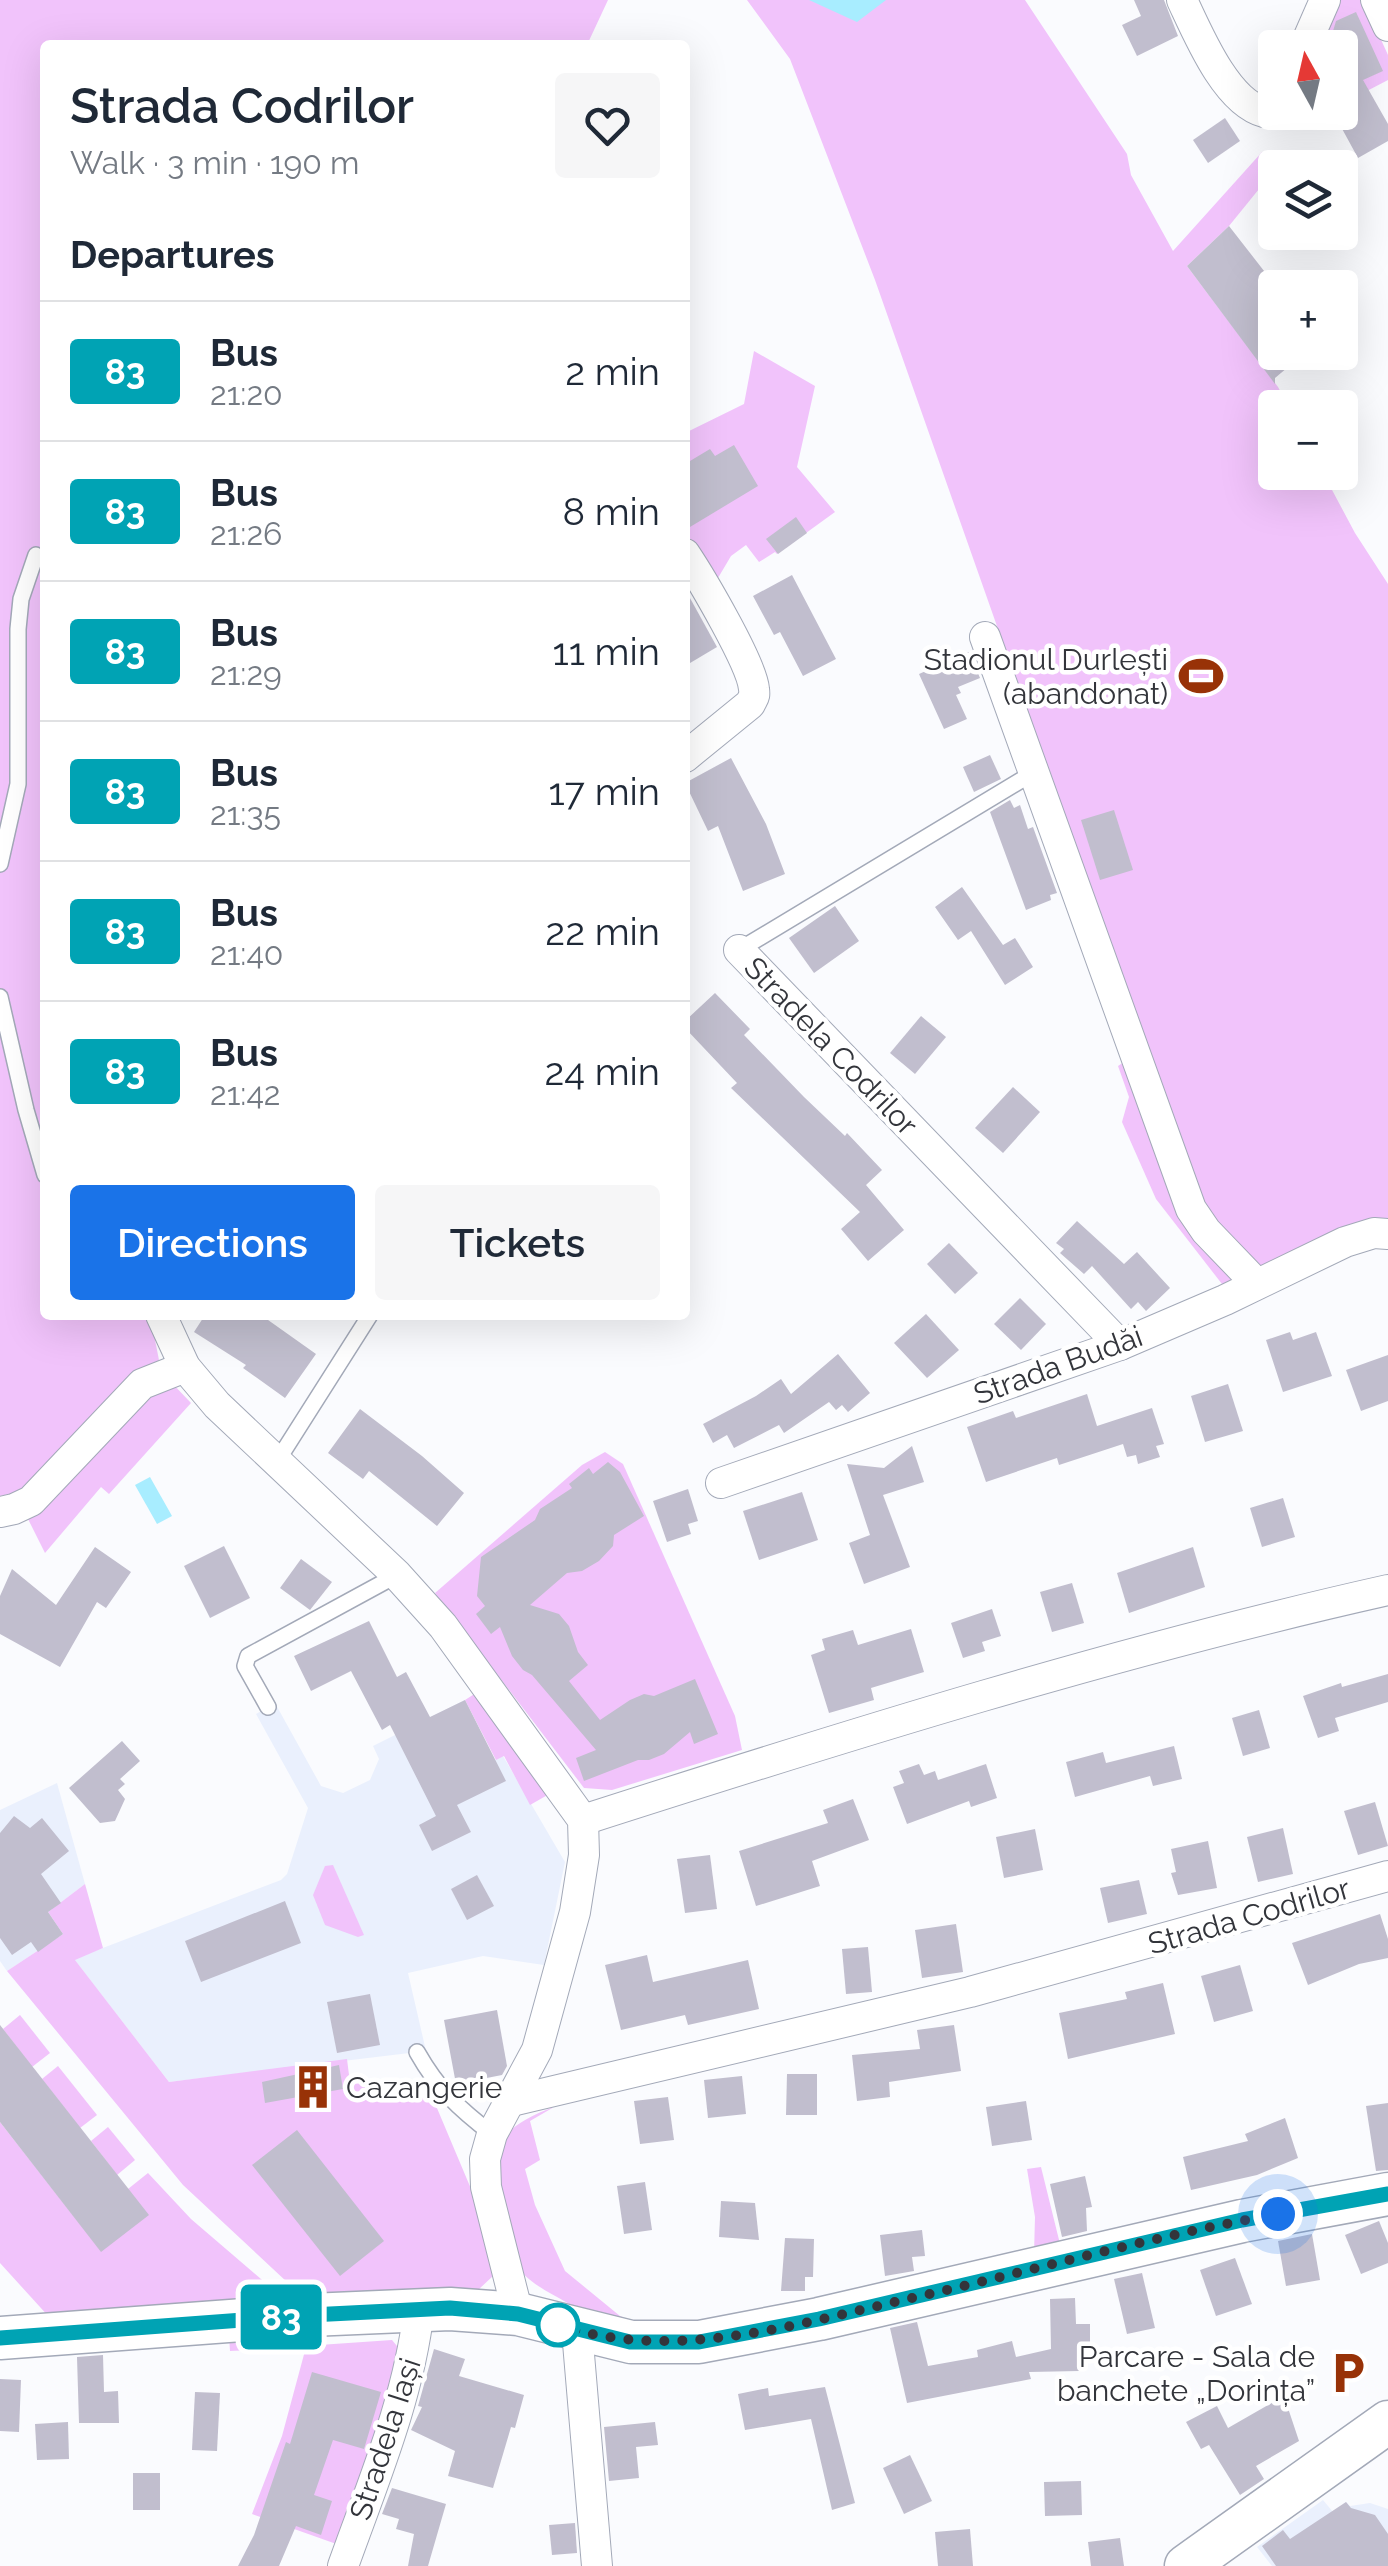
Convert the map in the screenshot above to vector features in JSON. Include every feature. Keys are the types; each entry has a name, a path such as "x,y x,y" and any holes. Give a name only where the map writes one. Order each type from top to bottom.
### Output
{"street":[{"path":"1182,0 1216,66 1242,100 1258,110"},
{"path":"1312,30 1325,0"},
{"path":"1376,0 1388,26"},
{"path":"690,563 733,638 754,683 755,695 750,704 690,753"},
{"path":"985,637 1191,1209 1257,1284"},
{"name":"Stradela Codrilor","path":"739,950 1120,1345"},
{"name":"Strada Budăi","path":"721,1483 1120,1345 1345,1242 1374,1233 1388,1234"},
{"path":"163,1320 184,1367 276,1463 397,1575 443,1626 583,1820 584,1854 576,1912 537,2050 492,2134 485,2159 486,2187 518,2314"},
{"path":"0,1512 30,1501 142,1384 184,1367"},
{"path":"583,1820 1013,1688 1302,1609 1388,1590"},
{"name":"Strada Codrilor","path":"512,2102 988,1988 1388,1876"},
{"path":"0,2338 419,2309 518,2314 630,2342 699,2342 819,2319 1242,2220 1388,2194"},
{"name":"Stradela Iași","path":"343,2566 407,2378 419,2309"},
{"path":"577,2331 597,2566"},
{"path":"1186,2566 1388,2422"}],"lane":[{"path":"0,864 18,784 21,599 36,555"},
{"name":"Stradela Codrilor","path":"739,950 1033,773"},
{"path":"0,997 40,1158"},
{"path":"276,1463 367,1320"},
{"path":"268,1707 245,1666 248,1656 397,1575"},
{"path":"417,2052 436,2084 456,2106 492,2134"}],"shaded area":[{"path":"0,0 608,0 589,40 40,40 40,1320 151,1320 159,1360 23,1491 0,1496"},
{"name":"Stadionul Durlești (abandonat)","path":"747,0 1025,0 1127,154 1131,175 1173,251 1258,156 1258,190 1229,226 1187,266 1258,360 1258,370 1265,370 1280,390 1258,390 1258,490 1332,490 1388,584 1388,1220 1368,1219 1254,1270 1213,1227 875,280 790,59"},
{"path":"1334,0 1363,0 1388,55 1388,80 1358,96 1358,30 1322,30"},
{"path":"754,351 815,386 797,467 835,512 777,554 759,562 746,545 731,556 715,583 690,568 690,431 744,404"},
{"path":"1127,1060 1238,1282 1222,1284 1156,1199 1122,1122 1129,1097 1118,1066"},
{"path":"170,1381 191,1403 109,1494 101,1487 45,1553 26,1515 149,1387"},
{"path":"605,1452 623,1464 735,1716 742,1750 612,1790 584,1788 435,1593 582,1465"},
{"path":"479,1691 551,1793 530,1805 504,1756 496,1760 465,1700"},
{"path":"465,1700 495,1760 503,1756 565,1862 544,1965 483,1956 408,1973 426,2051 169,2082 74,1959 281,1880 287,1874 308,1808 256,1714 275,1703 321,1786 343,1793 370,1780 379,1759 373,1746"},
{"path":"57,1783 85,1884 48,1912 63,1934 7,1971 0,1961 0,1810"},
{"path":"333,1865 364,1935 358,1937 325,1925 313,1895 325,1866"},
{"path":"85,1884 103,1948 75,1960 169,2082 347,2059 349,2075 434,2101 493,2241 493,2276 478,2290 302,2296 183,2185 7,1971 63,1934 48,1912"},
{"path":"20,2015 50,2053 32,2067 3,2029"},
{"path":"58,2066 97,2115 80,2128 42,2079"},
{"path":"554,2107 530,2121 540,2160 525,2169 535,2205 565,2271 620,2316 641,2325 702,2326 740,2320 740,2325 670,2333 628,2328 586,2313 520,2270 497,2184 497,2152 514,2128"},
{"path":"0,2122 101,2251 128,2189 148,2173 191,2219 268,2285 274,2295 270,2300 50,2318 0,2263"},
{"path":"108,2127 135,2160 117,2175 91,2141"},
{"path":"1041,2167 1061,2248 1034,2254 1035,2217 1027,2169"},
{"path":"317,2329 319,2345 392,2340 406,2357 342,2546 252,2514 282,2436 306,2347 230,2351 229,2336"},
{"path":"1323,2500 1333,2512 1346,2502 1350,2506 1370,2503 1388,2509 1388,2566 1272,2566 1257,2547"}],"water":[{"path":"809,0 886,0 857,22"},
{"path":"150,1477 172,1516 157,1524 135,1485"}],"building":[{"path":"1134,0 1164,0 1178,36 1137,56 1122,25 1141,16"},
{"path":"1356,12 1383,71 1363,80 1388,124 1388,141 1358,158 1358,150 1354,150 1343,130 1358,130 1358,30 1333,30 1336,21"},
{"path":"1225,118 1240,141 1208,163 1193,140"},
{"path":"1229,226 1263,270 1258,270 1258,361 1187,266"},
{"path":"1265,370 1285,370 1275,378 1275,384"},
{"path":"734,445 758,486 690,527 690,461 710,449 715,456"},
{"path":"796,517 807,533 778,554 766,539"},
{"path":"792,575 836,659 803,676 780,632 774,635 753,596"},
{"path":"690,598 717,647 690,663"},
{"path":"969,652 980,678 958,687 961,693 956,695 967,719 944,729 919,674"},
{"path":"990,755 1001,779 974,792 963,767"},
{"path":"731,758 766,824 785,874 743,891 718,826 708,831 690,793 690,780"},
{"path":"1010,800 1014,808 1020,805 1028,829 1033,827 1057,893 1050,895 1051,900 1026,910 990,812"},
{"path":"1114,810 1133,870 1100,880 1081,820"},
{"path":"962,887 1003,945 1015,938 1033,967 1005,985 971,931 958,940 935,907"},
{"path":"835,906 859,941 814,973 789,938"},
{"path":"715,993 750,1029 744,1035 882,1170 866,1185 904,1230 868,1261 841,1229 860,1212 731,1088 737,1083 690,1033 690,1016"},
{"path":"921,1016 946,1037 915,1074 890,1053"},
{"path":"1013,1087 1040,1112 1003,1153 975,1128"},
{"path":"1077,1221 1124,1264 1137,1252 1170,1288 1146,1311 1138,1302 1131,1309 1092,1266 1084,1274 1060,1253 1064,1249 1056,1243"},
{"path":"949,1243 978,1273 955,1294 927,1264"},
{"path":"1020,1298 1046,1324 1021,1350 994,1324"},
{"path":"926,1314 959,1350 927,1378 894,1343"},
{"path":"202,1320 268,1320 316,1354 285,1398 243,1368 246,1365 194,1332"},
{"path":"1290,1332 1293,1340 1316,1332 1332,1376 1283,1392 1266,1340"},
{"path":"838,1354 870,1393 848,1412 842,1405 836,1410 829,1402 784,1433 779,1425 734,1448 727,1435 713,1443 703,1424 781,1379 791,1394"},
{"path":"1388,1355 1388,1401 1361,1411 1346,1370"},
{"path":"1228,1384 1243,1431 1205,1442 1191,1396"},
{"path":"1087,1394 1097,1426 1152,1408 1164,1444 1156,1446 1160,1457 1138,1464 1136,1455 1127,1457 1123,1444 1059,1465 1057,1458 986,1482 967,1427 1013,1411 1016,1418"},
{"path":"360,1409 464,1493 437,1526 369,1471 363,1479 328,1453"},
{"path":"912,1446 924,1482 883,1495 910,1567 864,1584 849,1543 870,1535 847,1464 884,1468"},
{"path":"608,1462 620,1472 644,1516 614,1535 613,1546 599,1561 582,1571 567,1573 530,1605 559,1614 569,1626 578,1652 588,1665 569,1681 600,1720 630,1700 644,1694 654,1696 695,1679 718,1734 694,1744 690,1732 664,1754 584,1781 576,1758 596,1750 512,1656 500,1627 491,1634 476,1614 485,1606 477,1596 481,1557 535,1520 540,1509 572,1488 569,1484 589,1468 593,1474"},
{"path":"688,1489 698,1521 688,1524 691,1534 667,1542 653,1501"},
{"path":"802,1492 818,1540 759,1560 743,1511"},
{"path":"1283,1498 1295,1537 1262,1547 1250,1508"},
{"path":"224,1546 250,1598 210,1618 184,1566"},
{"path":"95,1547 131,1572 106,1608 97,1602 60,1667 0,1634 0,1596 12,1569 56,1605"},
{"path":"1193,1547 1205,1587 1129,1613 1117,1573"},
{"path":"301,1559 332,1582 310,1610 280,1588"},
{"path":"1072,1583 1084,1623 1052,1632 1040,1592"},
{"path":"992,1609 1001,1636 982,1642 985,1651 963,1658 951,1623"},
{"path":"369,1621 397,1677 406,1672 430,1717 465,1700 506,1781 457,1805 471,1832 432,1851 419,1825 436,1816 390,1725 382,1730 351,1671 311,1691 294,1656"},
{"path":"911,1629 924,1672 871,1688 874,1700 829,1713 811,1655 825,1650 822,1639 853,1630 858,1645"},
{"path":"1388,1674 1388,1702 1335,1718 1339,1731 1318,1738 1303,1696 1341,1683 1342,1687"},
{"path":"1259,1710 1270,1748 1243,1756 1232,1718"},
{"path":"122,1741 140,1761 120,1779 125,1784 118,1790 125,1799 115,1821 100,1823 69,1788"},
{"path":"1174,1746 1182,1779 1153,1786 1150,1776 1075,1797 1066,1762 1103,1752 1106,1763"},
{"path":"919,1764 924,1775 935,1771 938,1780 986,1764 997,1798 971,1807 969,1801 907,1824 893,1787 904,1783 899,1771"},
{"path":"853,1799 869,1840 812,1861 820,1886 756,1906 739,1851 828,1823 823,1810"},
{"path":"1375,1802 1388,1846 1358,1855 1344,1811"},
{"path":"14,1816 30,1828 42,1818 69,1851 41,1874 61,1903 48,1912 63,1934 38,1952 31,1942 12,1955 0,1938 0,1833"},
{"path":"1283,1828 1293,1874 1258,1882 1247,1837"},
{"path":"1035,1829 1043,1870 1004,1878 996,1837"},
{"path":"1208,1841 1217,1888 1178,1895 1171,1873 1176,1872 1171,1849"},
{"path":"710,1855 717,1909 685,1913 677,1859"},
{"path":"477,1875 494,1906 467,1920 451,1889"},
{"path":"1139,1880 1147,1914 1108,1923 1100,1888"},
{"path":"285,1901 301,1943 201,1982 185,1941"},
{"path":"1380,1914 1388,1939 1388,1958 1359,1964 1308,1985 1292,1943"},
{"path":"956,1924 963,1972 922,1978 915,1930"},
{"path":"868,1947 872,1992 846,1994 842,1949"},
{"path":"647,1955 653,1982 748,1960 759,2009 688,2025 685,2015 621,2030 605,1965"},
{"path":"1240,1965 1253,2011 1214,2022 1201,1976"},
{"path":"1163,1983 1175,2034 1068,2059 1059,2013 1127,1999 1125,1992"},
{"path":"370,1994 380,2045 337,2053 327,2002"},
{"path":"497,2010 507,2066 502,2075 456,2084 444,2020"},
{"path":"0,2025 149,2215 101,2252 0,2122"},
{"path":"954,2025 961,2071 889,2082 890,2097 857,2101 852,2055 920,2049 917,2030"},
{"name":"Cazangerie","path":"339,2065 343,2089 265,2103 262,2082"},
{"path":"787,2074 817,2074 817,2115 786,2115"},
{"path":"742,2076 746,2114 708,2118 704,2080"},
{"path":"668,2097 674,2140 640,2144 634,2101"},
{"path":"1026,2101 1032,2140 992,2146 986,2107"},
{"path":"1388,2103 1388,2170 1376,2171 1366,2106"},
{"path":"1285,2118 1298,2158 1257,2175 1191,2190 1183,2157 1248,2141 1245,2134"},
{"path":"297,2130 384,2241 340,2276 252,2165"},
{"path":"1085,2176 1092,2207 1086,2208 1087,2231 1062,2237 1050,2184"},
{"path":"645,2182 652,2230 624,2234 617,2186"},
{"path":"721,2201 755,2203 759,2240 719,2237"},
{"path":"1379,2221 1388,2243 1388,2263 1361,2274 1345,2235"},
{"path":"922,2230 925,2256 912,2257 914,2271 885,2276 880,2235"},
{"path":"1312,2234 1320,2280 1286,2286 1278,2241"},
{"path":"785,2238 814,2239 813,2277 805,2277 805,2291 781,2291"},
{"path":"1235,2258 1252,2304 1216,2316 1200,2270"},
{"path":"1142,2273 1155,2328 1127,2334 1114,2279"},
{"path":"1075,2298 1076,2324 1090,2324 1090,2347 1078,2347 1079,2371 1029,2372 1031,2379 907,2403 890,2328 917,2322 928,2366 978,2357 977,2350 1012,2341 1016,2357 1051,2349 1050,2299"},
{"path":"434,2349 465,2359 459,2376 524,2395 493,2488 448,2476 455,2451 411,2430 422,2407 418,2406"},
{"path":"103,2355 104,2392 118,2391 119,2423 79,2423 77,2357"},
{"path":"312,2372 381,2392 364,2449 333,2440 314,2495 332,2501 321,2535 296,2526 279,2566 238,2566 254,2535 286,2442 290,2444"},
{"path":"0,2379 21,2380 19,2432 0,2431"},
{"path":"825,2387 855,2503 832,2510 811,2419 745,2430 738,2394 768,2388 769,2396"},
{"path":"195,2392 220,2393 217,2451 192,2450"},
{"path":"1284,2396 1299,2441 1256,2466 1264,2479 1240,2495 1209,2445 1201,2449 1186,2422 1217,2406 1228,2428"},
{"path":"68,2422 69,2459 37,2460 35,2424"},
{"path":"655,2422 658,2445 636,2447 639,2478 609,2481 604,2427"},
{"path":"910,2455 932,2501 904,2514 883,2468"},
{"path":"133,2473 160,2473 160,2510 133,2510"},
{"path":"1081,2481 1082,2515 1045,2516 1044,2482"},
{"path":"392,2488 446,2504 428,2566 408,2566 414,2534 396,2529 399,2519 382,2514"},
{"path":"1346,2502 1351,2508 1375,2515 1388,2534 1388,2566 1276,2566 1262,2546 1283,2530 1290,2539"},
{"path":"575,2523 577,2553 552,2555 549,2525"},
{"path":"970,2529 973,2566 938,2566 935,2532"},
{"path":"1120,2538 1124,2566 1091,2566 1088,2542"}],"bus line":[{"name":"83","path":"0,2338 450,2308 518,2314 630,2342 699,2342 819,2319 1242,2220 1388,2194"}],"place":[{"name":"Stadionul Durlești (abandonat)","path":"1201,676"},
{"name":"Cazangerie","path":"313,2087"},
{"name":"Parcare - Sala de banchete „Dorința”","path":"1348,2373"}],"route":[{"path":"558,2325 630,2342 699,2342 819,2319 1278,2214"}]}
